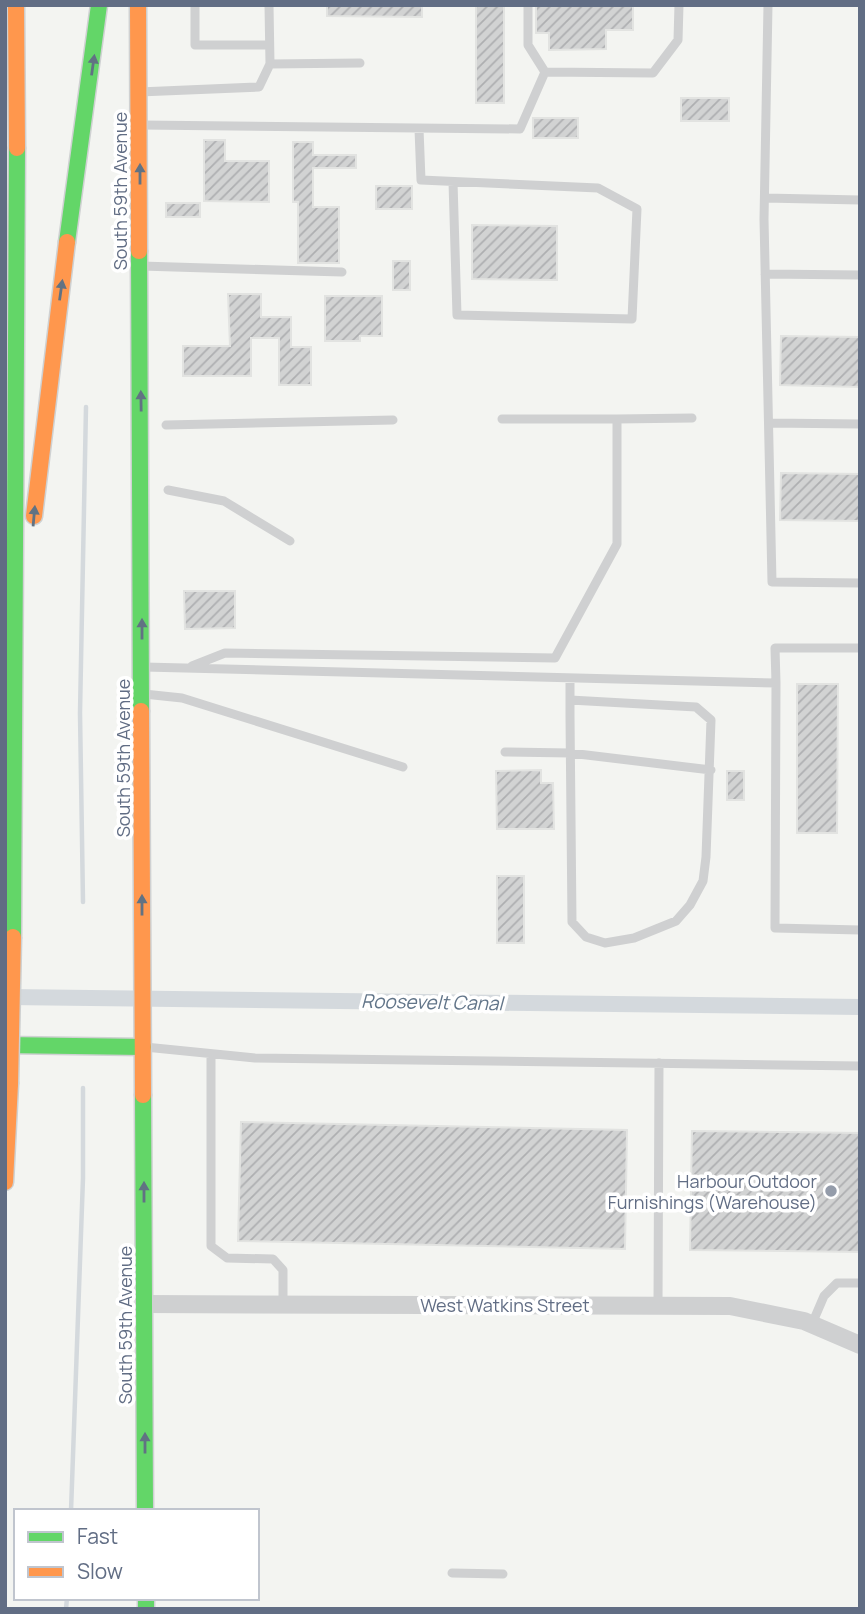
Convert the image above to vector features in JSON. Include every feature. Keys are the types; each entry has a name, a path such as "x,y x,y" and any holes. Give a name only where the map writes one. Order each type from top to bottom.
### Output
{"main road":[{"path":"5,1182 13,937 16,5"},
{"path":"15,606 33,528 45,410 99,5"},
{"name":"South 59th Avenue","path":"138,5 145,1509"},
{"path":"5,1045 144,1047"}],"street":[{"name":"West Watkins Street","path":"144,1304 730,1306 771,1312 813,1324 860,1345"}],"lane":[{"path":"194,5 195,45 269,45"},
{"path":"139,92 260,87 270,64 269,5"},
{"path":"528,5 528,45 545,72"},
{"path":"545,72 653,73 678,40 679,5"},
{"path":"768,5 765,274 772,582 860,583"},
{"path":"270,64 360,63"},
{"path":"140,125 520,129 545,72"},
{"path":"419,129 421,180 598,188 637,209 632,319 457,315 453,182"},
{"path":"765,198 860,200"},
{"path":"139,266 342,272"},
{"path":"765,274 860,275"},
{"path":"502,419 692,418"},
{"path":"187,668 225,653 555,658 617,544 617,419"},
{"path":"166,425 393,420"},
{"path":"769,423 860,424"},
{"path":"168,490 224,502 290,541"},
{"path":"860,648 775,648 775,929 860,930"},
{"path":"142,667 570,680 776,683"},
{"path":"570,680 570,700 570,753 572,922 586,936 605,943 634,938 676,921 698,894 706,857 711,720 696,707 570,700"},
{"path":"142,694 182,698 403,767"},
{"path":"505,752 570,753 711,770"},
{"path":"144,1047 255,1058 860,1066"},
{"path":"211,1054 211,1246 227,1258 273,1259 283,1270 283,1304"},
{"path":"658,1305 659,1063"},
{"path":"813,1324 824,1296 837,1283 860,1283"},
{"path":"452,1573 503,1574"}],"building":[{"path":"327,5 422,5 422,17 327,16"},
{"path":"476,5 504,5 504,103 476,103"},
{"path":"536,5 633,5 633,30 606,30 606,49 549,50 549,33 536,33"},
{"path":"681,98 729,98 729,121 681,121"},
{"path":"533,118 578,118 578,138 533,138"},
{"path":"204,140 225,140 225,161 269,161 269,202 204,201"},
{"path":"293,142 313,142 313,155 356,155 356,168 313,168 313,207 339,207 339,263 298,263 298,202 293,202"},
{"path":"376,186 412,186 412,209 376,209"},
{"path":"166,203 200,203 200,217 166,217"},
{"path":"472,225 557,226 557,280 472,279"},
{"path":"393,261 410,261 410,290 393,290"},
{"path":"228,294 261,294 261,317 291,317 291,347 311,347 311,385 279,385 279,338 251,338 251,376 183,376 183,346 230,346"},
{"path":"325,296 382,296 382,336 360,336 360,341 325,341"},
{"path":"781,336 860,337 860,387 780,385"},
{"path":"781,473 860,474 860,521 780,520"},
{"path":"184,591 235,591 235,628 185,629"},
{"path":"797,684 838,684 837,833 797,833"},
{"path":"541,770 541,783 553,783 554,829 497,829 496,771"},
{"path":"727,771 744,771 744,800 727,800"},
{"path":"497,876 524,876 524,943 497,943"},
{"path":"241,1122 627,1130 625,1249 238,1241"},
{"path":"692,1131 860,1133 860,1252 690,1250"}],"waterway":[{"path":"83,902 80,713 86,407"},
{"name":"Roosevelt Canal","path":"8,997 860,1007"},
{"path":"71,1509 83,1178 83,1088"},
{"path":"66,1609 67,1600"}],"traffic: fast":[{"path":"67,242 99,5"},
{"path":"13,937 17,148"},
{"path":"139,251 141,711"},
{"path":"5,1045 143,1047"},
{"path":"143,1095 145,1509"},
{"path":"146,1600 146,1609"}],"traffic: slow":[{"path":"16,5 17,148"},
{"path":"138,5 139,251"},
{"path":"34,516 67,242"},
{"path":"141,711 143,1095"},
{"path":"10,1084 13,937"},
{"path":"5,1182 10,1084"}],"place":[{"name":"Harbour Outdoor Furnishings (Warehouse)","path":"831,1191"}]}
